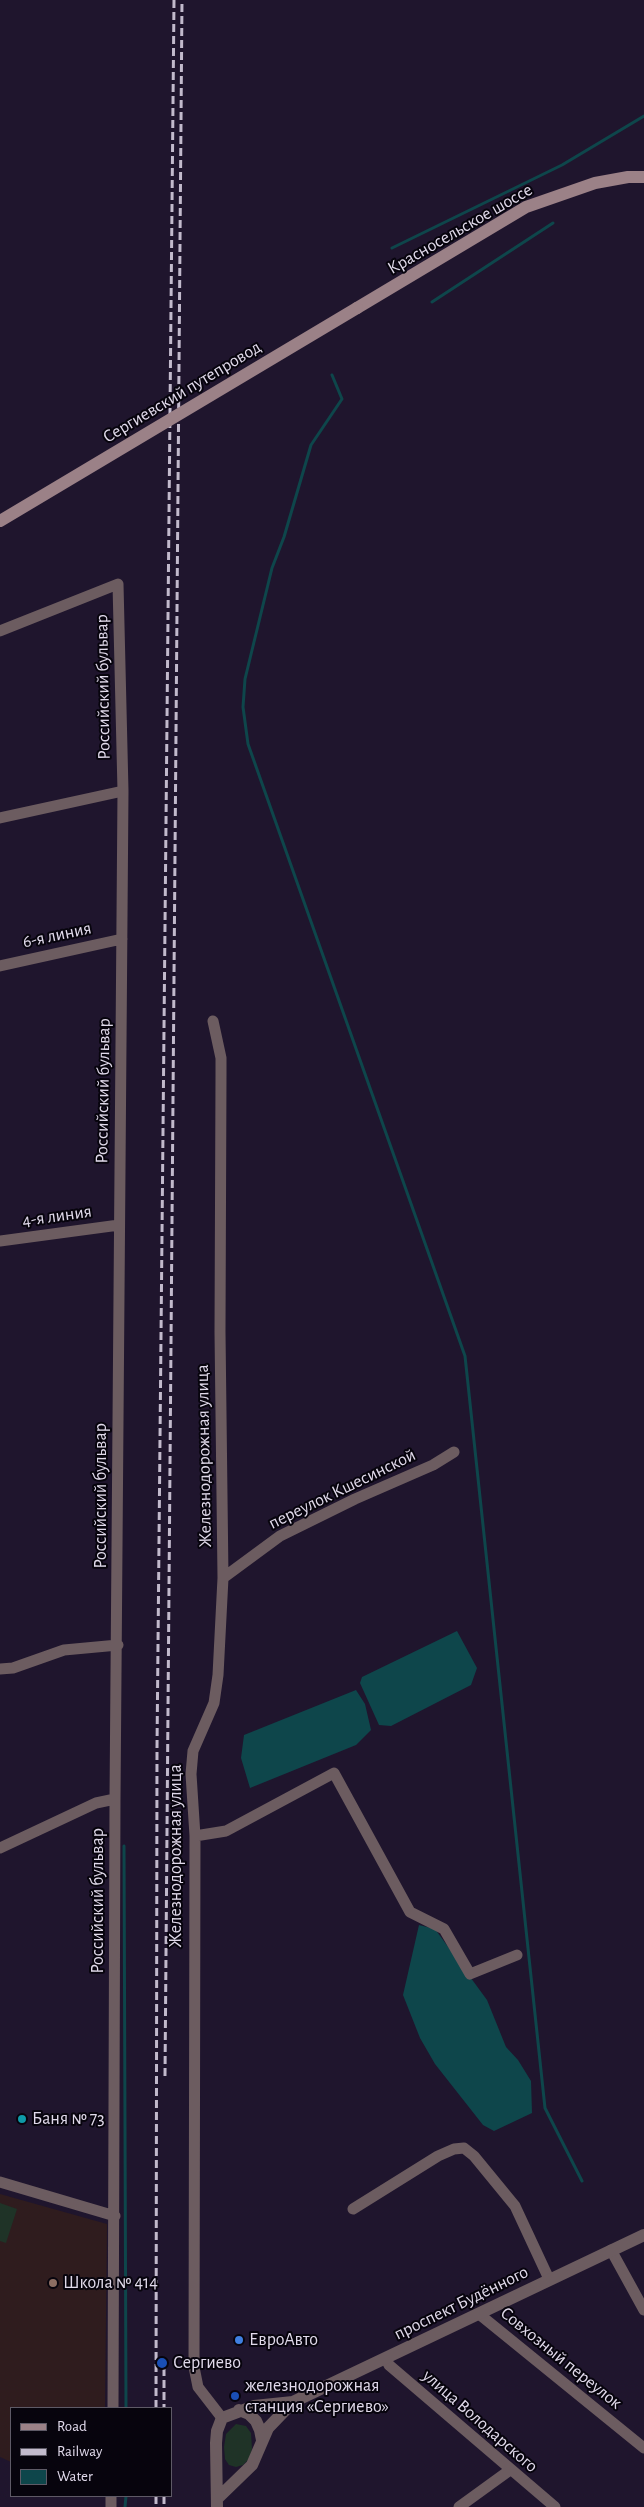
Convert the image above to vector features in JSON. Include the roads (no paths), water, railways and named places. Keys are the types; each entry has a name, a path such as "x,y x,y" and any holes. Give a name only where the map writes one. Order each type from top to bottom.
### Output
{"main road":[{"name":"Красносельское шоссе","path":"381,294 526,207 595,183 628,177 644,177"},
{"name":"Сергиевский путепровод","path":"0,521 381,294"}],"street":[{"name":"Российский бульвар","path":"0,631 118,584 123,791 118,1645 115,1799 113,2407"},
{"path":"0,818 123,791"},
{"name":"6-я линия","path":"0,966 122,939"},
{"name":"Железнодорожная улица","path":"213,1021 221,1058 222,1075 220,1341 223,1578 218,1676 214,1703 193,1750 191,1774 195,1836 194,2367 198,2386 222,2418"},
{"name":"4-я линия","path":"0,1241 119,1225"},
{"name":"переулок Кшесинской","path":"223,1578 280,1536 355,1499 432,1465 454,1452"},
{"path":"0,1669 13,1668 64,1650 118,1645"},
{"path":"195,1836 226,1831 334,1773 410,1912 444,1929 470,1974 517,1955"},
{"path":"0,1848 96,1803 115,1799"},
{"path":"352,2210 438,2156 454,2149 464,2148 474,2156 515,2206 549,2279"},
{"path":"0,2182 115,2216"},
{"name":"проспект Будённого","path":"262,2440 277,2417 293,2402 644,2235"},
{"path":"611,2250 644,2310"},
{"name":"Совхозный переулок","path":"479,2314 644,2448"},
{"name":"улица Володарского","path":"386,2359 389,2365 555,2507"},
{"name":"проспект Будённого","path":"239,2410 265,2404 293,2402"},
{"path":"239,2410 249,2414 256,2421 262,2440 257,2457 252,2465 242,2473 218,2502 217,2431 222,2418 239,2410"},
{"path":"216,2460 228,2470 242,2473"},
{"path":"459,2507 510,2470"}],"water":[{"path":"457,1631 477,1668 471,1685 391,1726 379,1725 360,1683 362,1677"},
{"path":"356,1690 365,1704 371,1730 356,1745 250,1788 241,1758 244,1735"},
{"path":"419,1925 435,1929 487,2000 506,2047 518,2060 531,2081 532,2113 494,2131 483,2125 435,2064 420,2038 403,1995"}],"waterway":[{"path":"392,248 562,165 644,116"},
{"path":"432,302 553,223"},
{"path":"332,375 342,399 311,445 284,537 272,568 245,679 243,707 248,744 465,1356 545,2108 582,2181"},
{"path":"124,1846 126,2407"},
{"path":"125,2507 126,2497"}],"railway":[{"path":"156,2407 157,1748 174,0"},
{"path":"165,2076 182,0"},
{"path":"164,2368 164,2407"},
{"path":"156,2497 156,2507"},
{"path":"164,2497 164,2507"}],"place":[{"name":"Баня № 73","path":"22,2119"},
{"name":"Школа № 414","path":"53,2283"},
{"name":"ЕвроАвто","path":"239,2340"},
{"name":"Сергиево","path":"162,2363"},
{"name":"железнодорожная станция «Сергиево»","path":"235,2396"}]}
